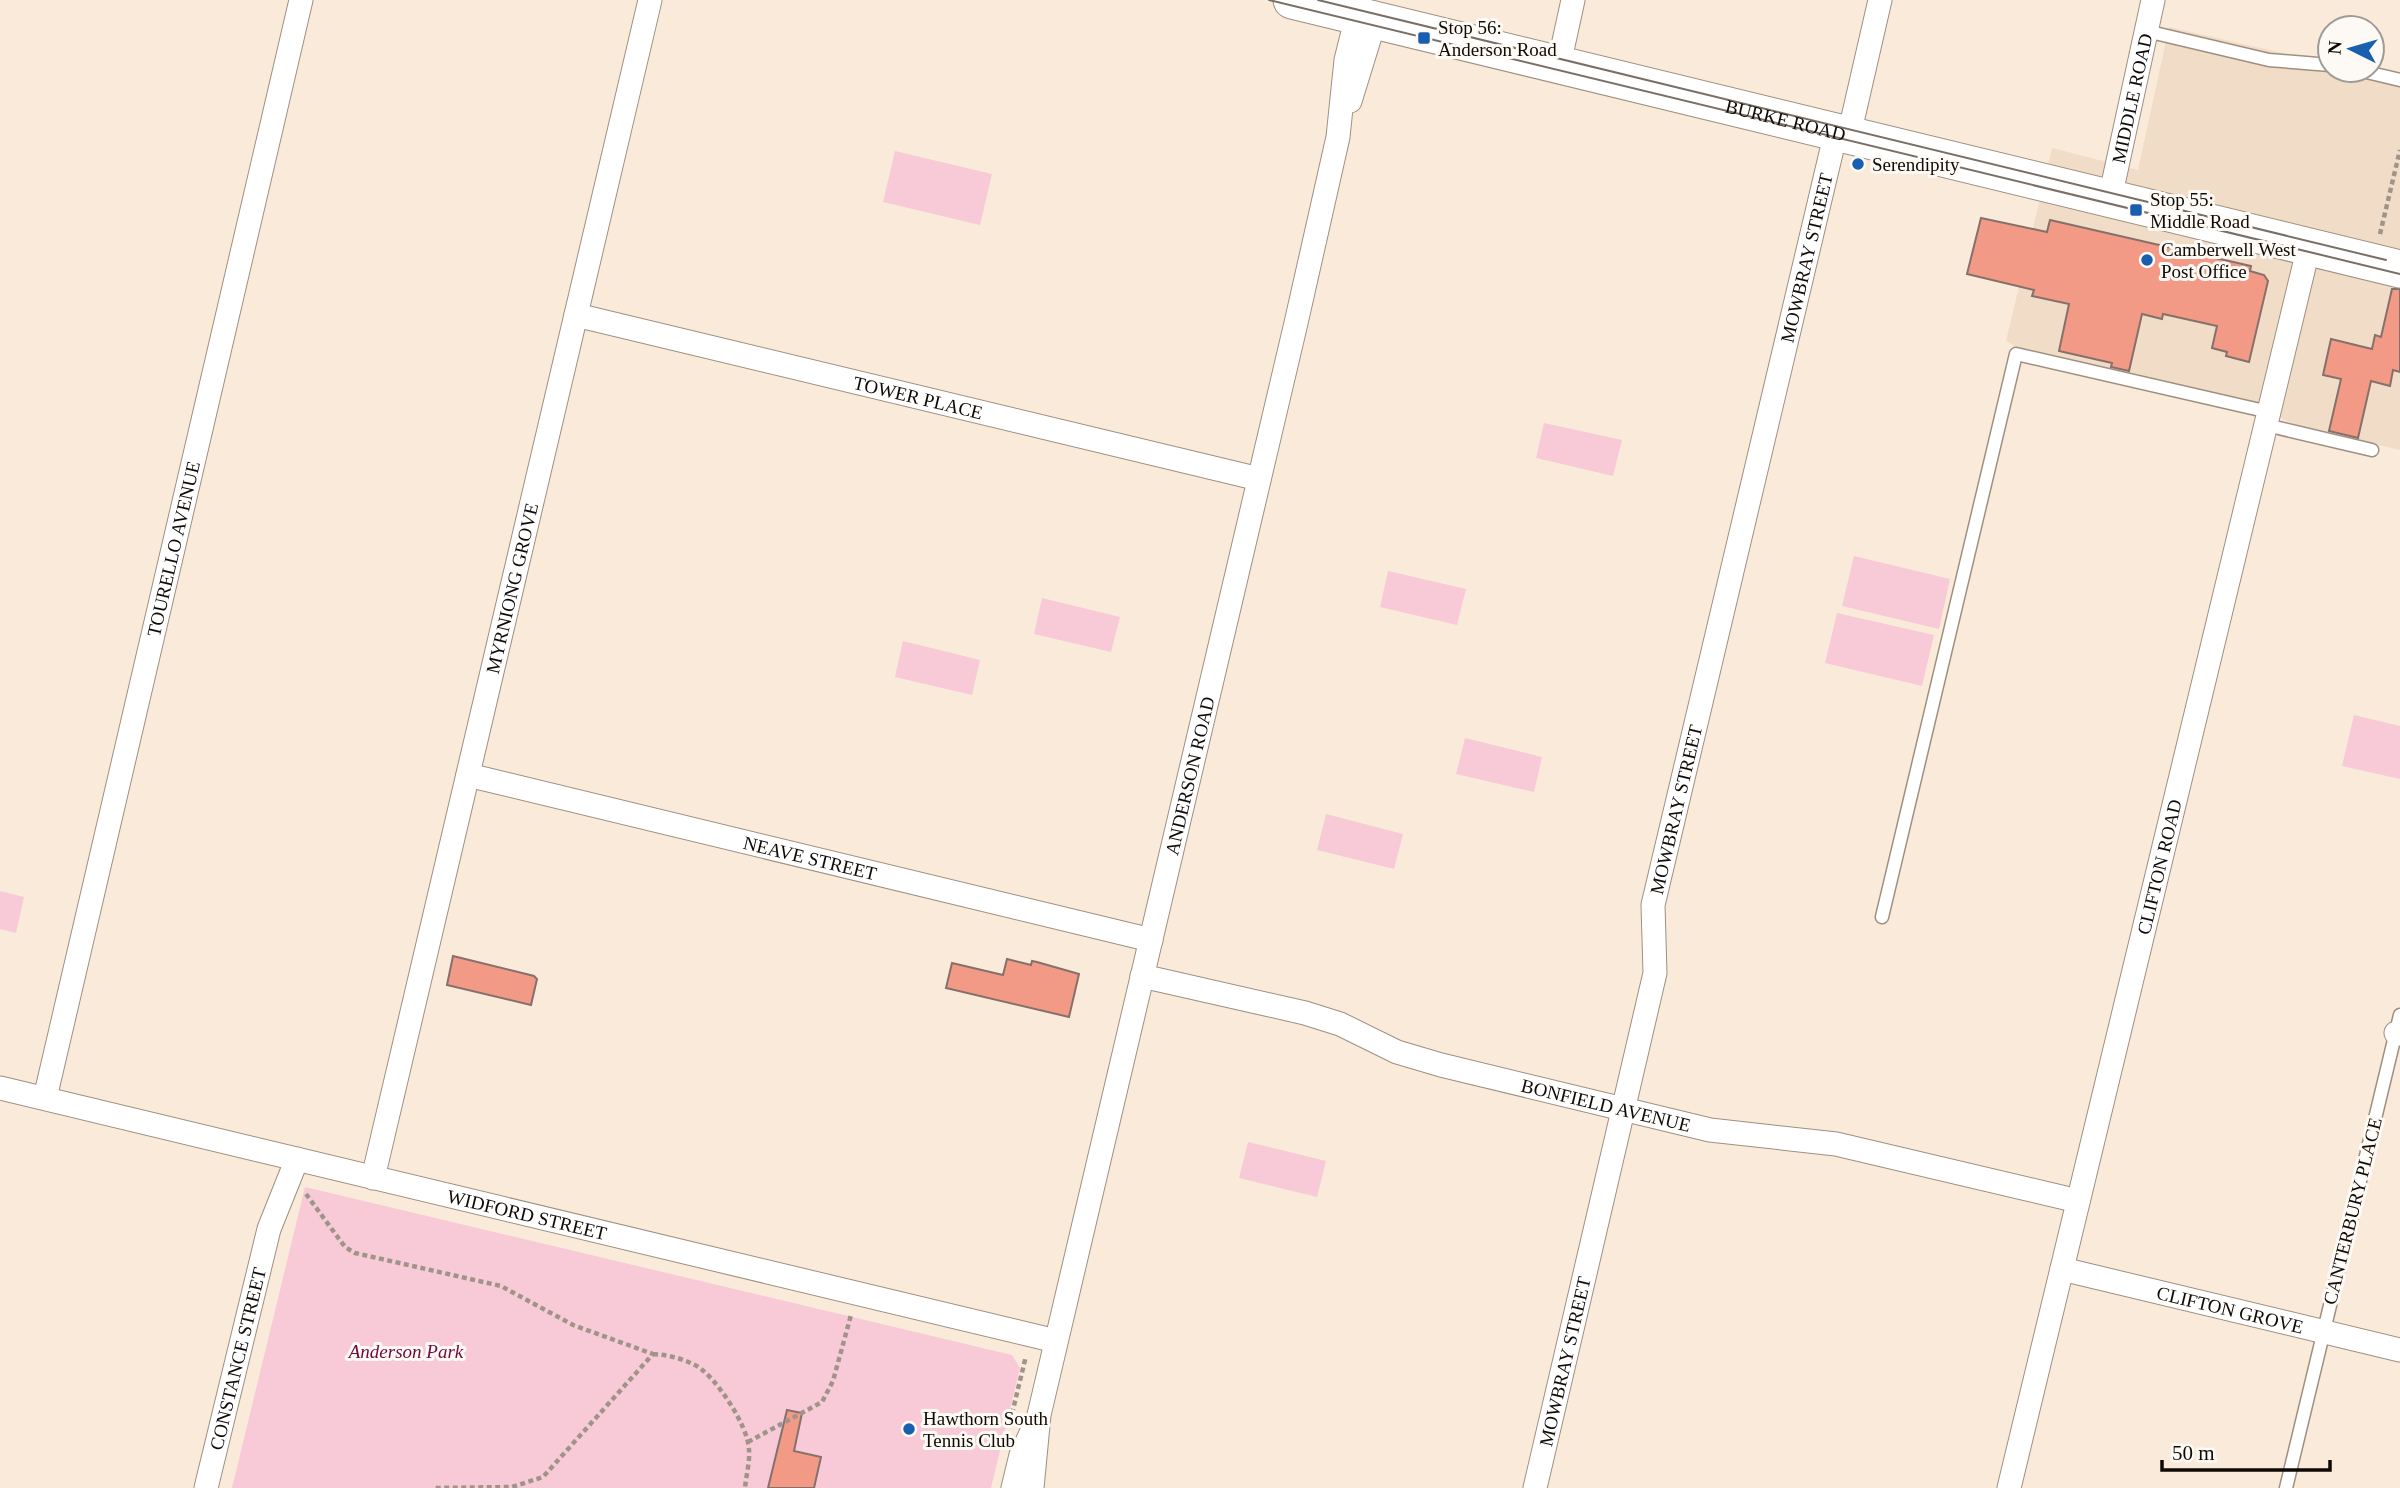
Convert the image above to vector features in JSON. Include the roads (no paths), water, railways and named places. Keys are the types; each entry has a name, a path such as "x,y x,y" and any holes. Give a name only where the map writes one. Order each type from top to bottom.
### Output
{"main road":[{"name":"BURKE ROAD","path":"1292,0 2387,266"}],"street":[{"name":"TOURELLO AVENUE","path":"45,1098 301,0"},
{"name":"MYRNIONG GROVE","path":"373,1178 650,0"},
{"path":"1559,64 1573,0"},
{"name":"MOWBRAY STREET","path":"1535,1488 1655,973 1653,905 1842,133 1880,0"},
{"name":"MIDDLE ROAD","path":"2110,198 2153,0"},
{"name":"ANDERSON ROAD","path":"1032,1488 1039,1415 1338,137 1363,67 1366,18"},
{"name":"CLIFTON ROAD","path":"2009,1488 2309,246"},
{"name":"TOWER PLACE","path":"576,315 1259,479"},
{"name":"NEAVE STREET","path":"468,775 1150,940"},
{"name":"BONFIELD AVENUE","path":"1142,976 1304,1013 1340,1024 1416,1059 1728,1133 1836,1144 2078,1201"},
{"name":"WIDFORD STREET","path":"0,1088 1056,1342"},
{"name":"CONSTANCE STREET","path":"206,1488 286,1156"},
{"name":"CLIFTON GROVE","path":"2062,1269 2400,1350"},
{"name":"ANDERSON ROAD","path":"1013,1488 1021,1455 1039,1415"}],"lane":[{"path":"2146,31 2269,60 2316,64"},
{"path":"1882,917 2016,354 2267,418 2372,450"},
{"name":"CANTERBURY PLACE","path":"2286,1488 2399,1027"}],"tram line":[{"path":"1269,0 2400,274"},
{"path":"1318,0 2386,260"}],"place":[{"name":"Stop 56: Anderson Road","path":"1424,38"},
{"name":"Serendipity","path":"1858,164"},
{"name":"Stop 55: Middle Road","path":"2136,210"},
{"name":"Camberwell West Post Office","path":"2147,260"},
{"name":"Hawthorn South Tennis Club","path":"909,1429"}],"park label":[{"name":"Anderson Park","path":"406,1351"}]}
